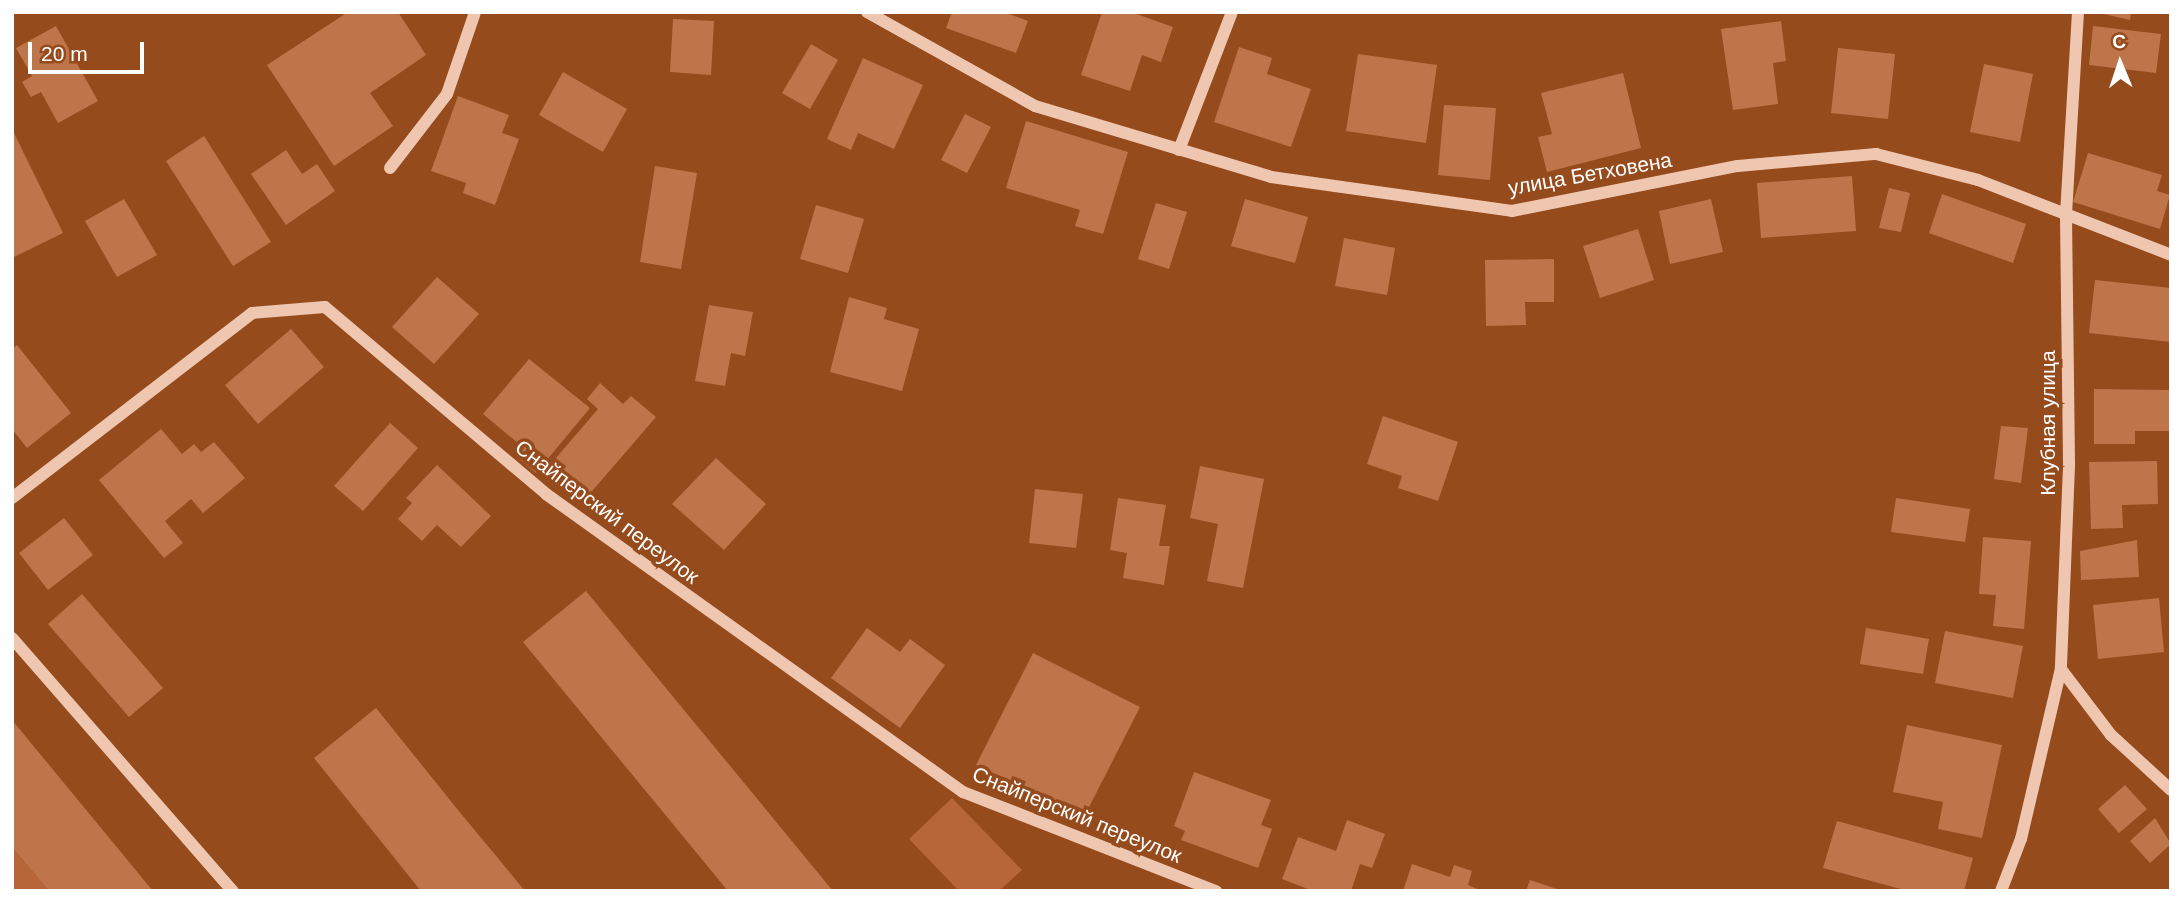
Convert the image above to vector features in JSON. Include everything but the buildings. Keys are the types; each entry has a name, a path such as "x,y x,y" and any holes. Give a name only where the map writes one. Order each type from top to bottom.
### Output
{"street":[{"path":"390,168 447,94 475,12"},
{"name":"улица Бетховена","path":"867,12 1035,106 1271,177 1511,211 1738,166 1877,154 1978,180 2171,255"},
{"path":"1179,150 1233,12"},
{"name":"Клубная улица","path":"2001,891 2021,839 2061,669 2069,466 2066,216 2078,12"},
{"name":"Снайперский переулок","path":"12,498 252,313 325,307 546,494 963,792 1216,891"},
{"path":"12,638 233,891"},
{"path":"2061,669 2110,735 2171,790"}],"shaded area":[{"path":"952,798 1022,870 999,891 959,891 909,839"},
{"path":"12,847 49,891 12,891"}]}
